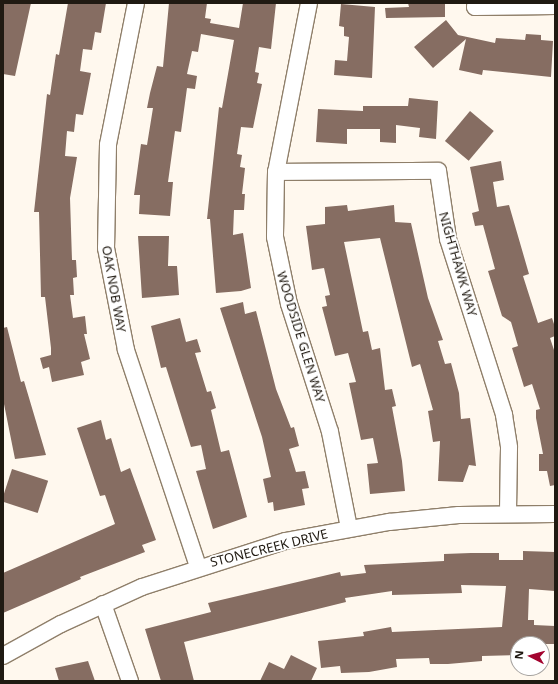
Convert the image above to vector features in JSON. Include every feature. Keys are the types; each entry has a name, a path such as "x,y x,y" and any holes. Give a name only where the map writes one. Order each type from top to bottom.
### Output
{"street":[{"name":"OAK NOB WAY","path":"136,3 108,145 106,248 126,350 198,566"},
{"name":"WOODSIDE GLEN WAY","path":"310,3 276,172 274,213 279,268 330,432 349,528"},
{"path":"476,3 475,7 555,6"},
{"name":"NIGHTHAWK WAY","path":"276,172 438,171 448,239 504,415 509,448 508,514"},
{"name":"STONECREEK DRIVE","path":"3,656 103,604 198,566 285,541 349,528 459,515 555,514"},
{"path":"103,604 130,681"}],"building":[{"path":"3,3 31,3 15,76 3,74"},
{"path":"68,3 106,3 101,33 95,32 92,50 83,49 80,71 91,73 83,115 76,114 74,132 67,131 65,156 77,157 70,198 72,260 76,260 77,277 73,278 74,295 70,295 73,318 85,316 87,334 84,334 90,359 81,362 84,375 52,382 49,367 43,369 40,358 51,355 51,348 45,297 41,297 39,212 34,212 47,94 50,95 56,54 59,55"},
{"path":"169,3 207,3 205,18 211,19 210,23 239,28 243,3 276,3 271,49 259,47 255,72 259,73 257,83 262,84 253,128 241,127 237,154 242,155 240,167 245,168 242,194 245,194 244,210 234,210 233,235 243,233 251,288 241,291 216,293 210,219 207,219 219,107 222,108 234,40 201,34 198,52 192,51 187,74 197,76 195,89 187,88 181,132 175,131 168,182 173,182 170,216 139,214 140,195 134,195 141,144 147,145 153,108 147,108 150,93 157,66 163,67"},
{"path":"408,3 445,3 445,17 386,18 385,8 409,7"},
{"path":"341,4 375,7 372,78 334,75 335,60 347,61 349,37 344,36 344,27 339,26"},
{"path":"446,20 458,35 495,43 496,38 525,40 526,34 541,35 541,40 553,41 551,77 483,70 482,75 459,70 466,39 433,68 414,47"},
{"path":"409,98 438,101 436,139 419,137 420,128 396,125 396,143 380,142 380,129 347,129 347,144 316,142 318,109 363,111 363,106 408,106"},
{"path":"470,111 494,131 469,161 445,141"},
{"path":"501,161 504,180 493,182 497,207 509,205 529,274 523,276 538,323 552,318 555,327 555,336 550,338 555,353 555,485 550,486 547,471 539,471 539,454 543,454 536,418 536,410 540,409 532,384 524,387 512,348 518,346 511,322 502,316 488,271 495,269 483,225 475,226 472,213 479,211 470,167"},
{"path":"347,205 348,211 394,205 395,222 411,223 428,298 443,340 438,341 445,364 451,363 459,393 461,419 470,418 476,466 469,465 463,482 438,481 440,441 433,442 428,411 433,410 420,364 412,367 380,238 344,242 363,332 368,331 372,350 380,348 385,390 392,389 396,406 392,407 402,461 405,491 370,494 367,464 378,463 373,438 361,440 349,383 356,382 348,353 335,356 322,307 327,306 325,296 330,295 324,268 312,270 306,226 325,224 325,207"},
{"path":"138,236 169,236 168,266 177,266 179,295 142,298"},
{"path":"243,302 245,314 256,311 276,389 291,428 294,427 299,446 289,449 296,472 305,471 309,488 302,489 305,505 274,511 273,502 268,503 263,479 271,477 262,437 220,308"},
{"path":"180,318 186,342 197,339 201,352 195,353 207,392 211,391 216,408 211,410 221,452 229,450 247,517 213,529 196,471 206,469 201,445 191,447 166,367 161,368 151,326"},
{"path":"7,327 21,382 24,381 46,455 15,459 3,399 3,328"},
{"path":"101,420 106,440 111,438 121,472 130,468 156,540 142,545 145,552 80,577 81,579 3,613 3,573 115,524 105,495 100,496 77,428"},
{"path":"12,469 48,481 38,513 3,502 3,497"},
{"path":"523,551 555,552 555,591 529,589 528,620 534,620 534,625 555,626 555,644 550,644 550,636 510,636 510,655 482,656 482,661 430,664 429,658 396,659 397,667 369,672 341,673 340,666 321,668 318,641 364,636 363,632 391,627 392,632 502,627 506,586 461,585 462,593 392,595 392,591 345,598 346,602 184,642 194,681 161,681 145,629 211,612 208,603 340,572 341,576 366,573 364,565 444,561 444,554 471,553 499,553 499,560 523,560"},
{"path":"291,655 317,668 311,681 260,681 269,662 284,669"},
{"path":"88,661 95,681 59,681 55,668"}]}
